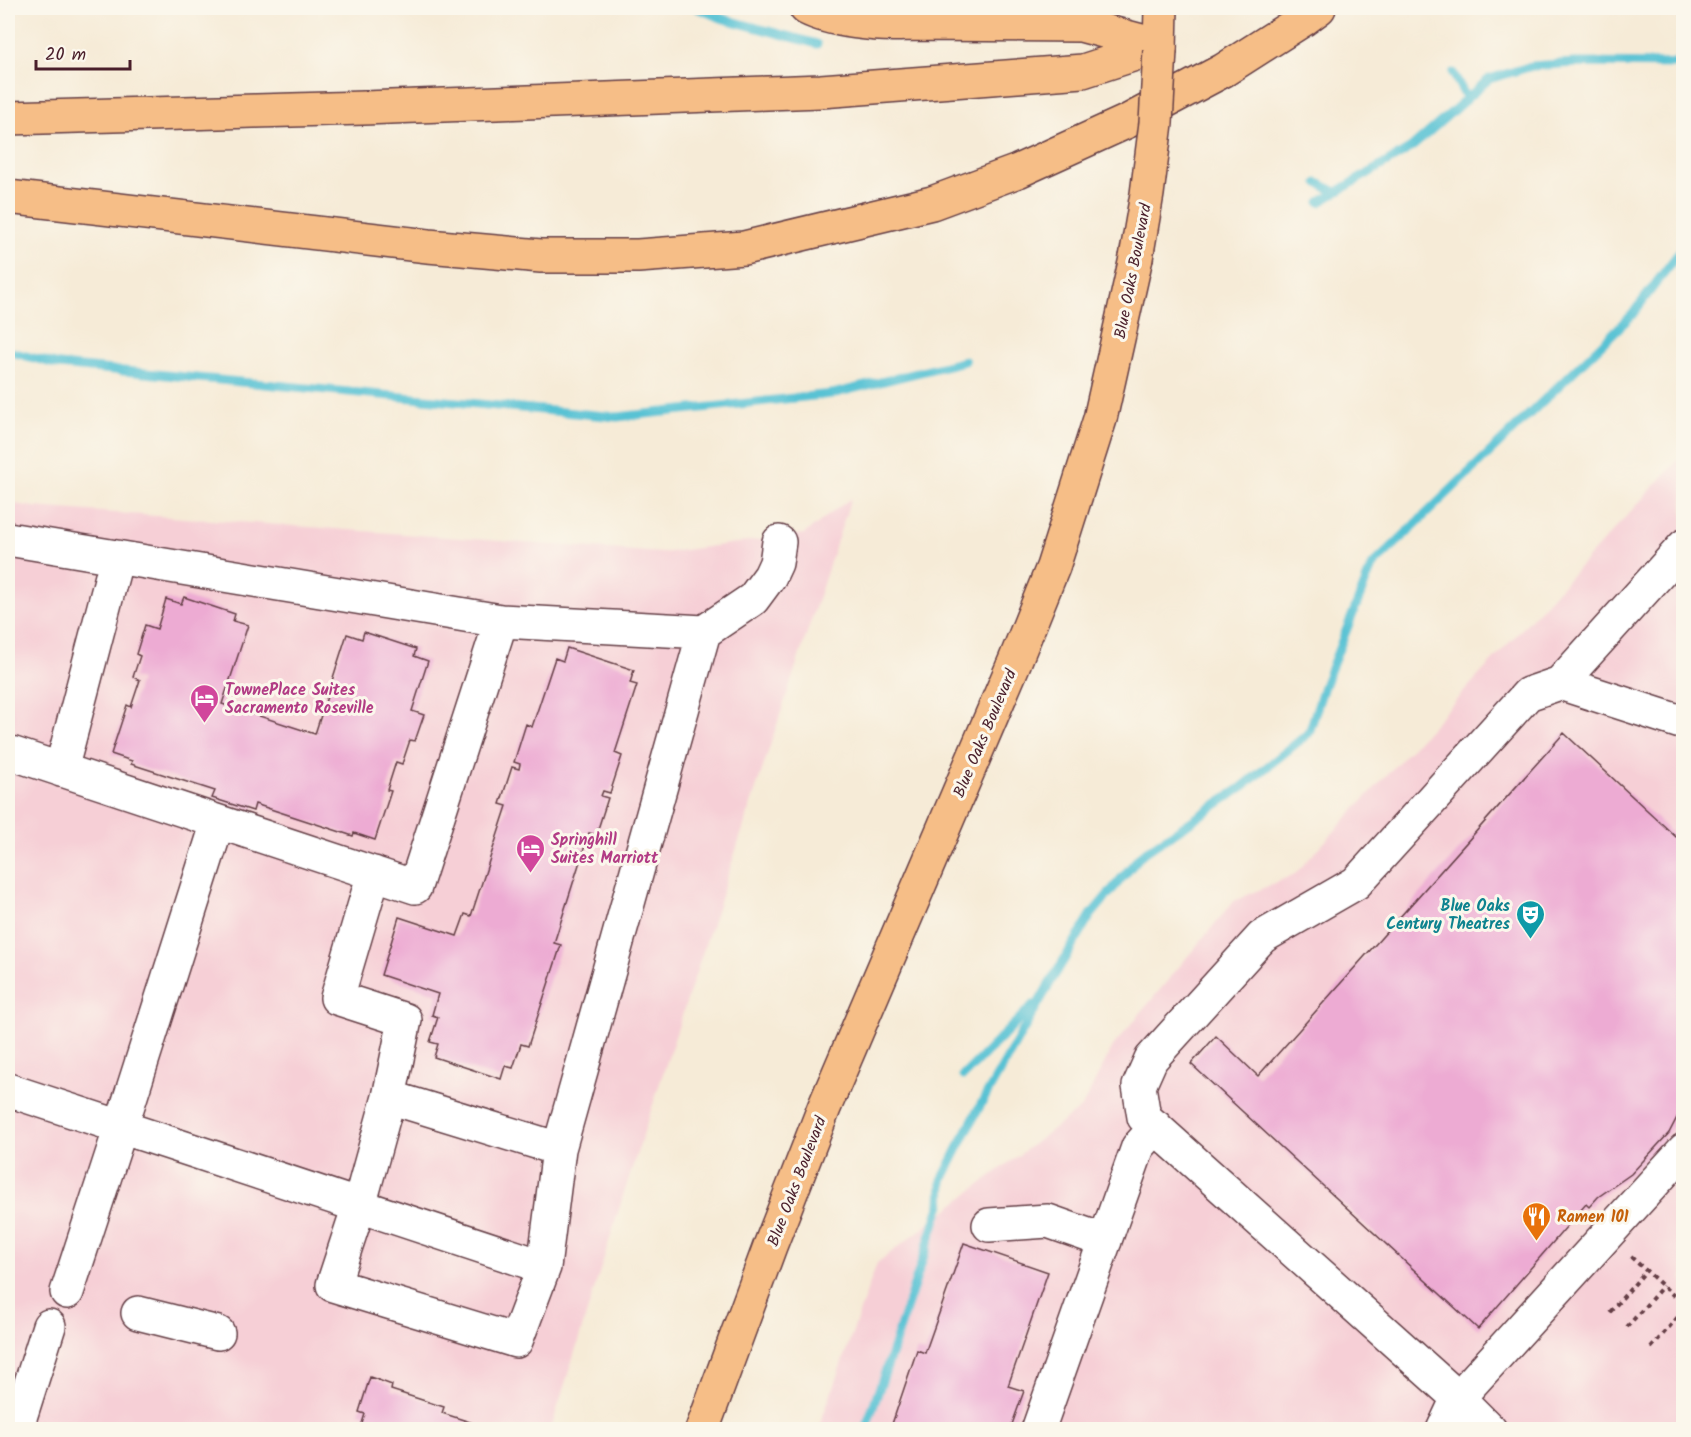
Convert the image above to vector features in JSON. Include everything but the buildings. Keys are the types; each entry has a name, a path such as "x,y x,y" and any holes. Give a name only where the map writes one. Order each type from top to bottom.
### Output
{"main road":[{"path":"806,8 814,12 859,22 1082,25 1160,48"},
{"path":"908,24 963,8"},
{"name":"Blue Oaks Boulevard","path":"703,1428 824,1107 1053,567 1100,419 1136,258 1156,123 1161,8"},
{"path":"8,197 428,246 540,256 638,256 744,248 932,203 1018,171 1128,121 1224,70 1318,8"},
{"path":"8,118 364,108 820,91 1083,71 1160,48"}],"lane":[{"path":"8,539 501,621 704,632 753,599 770,576 776,563 779,542"},
{"path":"1490,1430 1458,1398 1144,1117 1139,1086 1151,1059 1262,937 1356,883 1528,694 1560,683 1683,546"},
{"path":"61,770 117,557"},
{"path":"8,752 415,887 501,621"},
{"path":"374,873 337,998 405,1020 389,1097 359,1206 333,1285 516,1341 544,1267 559,1149 704,632"},
{"path":"1560,683 1683,723"},
{"path":"67,1292 218,822"},
{"path":"8,1090 544,1267"},
{"path":"389,1097 559,1149"},
{"path":"1038,1430 1138,1147 1156,1127"},
{"path":"1443,1430 1458,1398 1683,1150"},
{"path":"989,1225 1048,1221 1105,1241"},
{"path":"138,1314 218,1332"},
{"path":"16,1430 49,1326"}],"path":[{"path":"1626,1252 1683,1305"},
{"path":"1610,1312 1646,1271"},
{"path":"1627,1327 1663,1286"},
{"path":"1651,1348 1683,1310"}],"shaded area":[{"path":"1683,455 1683,1429 818,1430 877,1263 1082,1107 1113,1046 1234,901 1295,874"},
{"path":"851,498 623,1196 551,1429 8,1429 8,503 34,507 662,553 804,534"}],"waterway":[{"path":"697,8 724,19 817,44"},
{"path":"1320,202 1411,148 1489,79 1532,66 1575,63 1684,64"},
{"path":"1453,73 1467,99"},
{"path":"1318,183 1336,192"},
{"path":"865,1430 941,1204 942,1180 976,1113 1091,915 1141,855 1241,788 1309,733 1324,686 1372,566 1632,315 1684,246"},
{"path":"8,351 59,365 617,417 832,394 965,361"},
{"path":"963,1076 1033,1005"}],"place":[{"name":"TownePlace Suites Sacramento Roseville","path":"204,724"},
{"name":"Springhill Suites Marriott","path":"530,874"},
{"name":"Blue Oaks Century Theatres","path":"1531,940"},
{"name":"Ramen 101","path":"1536,1242"}]}
